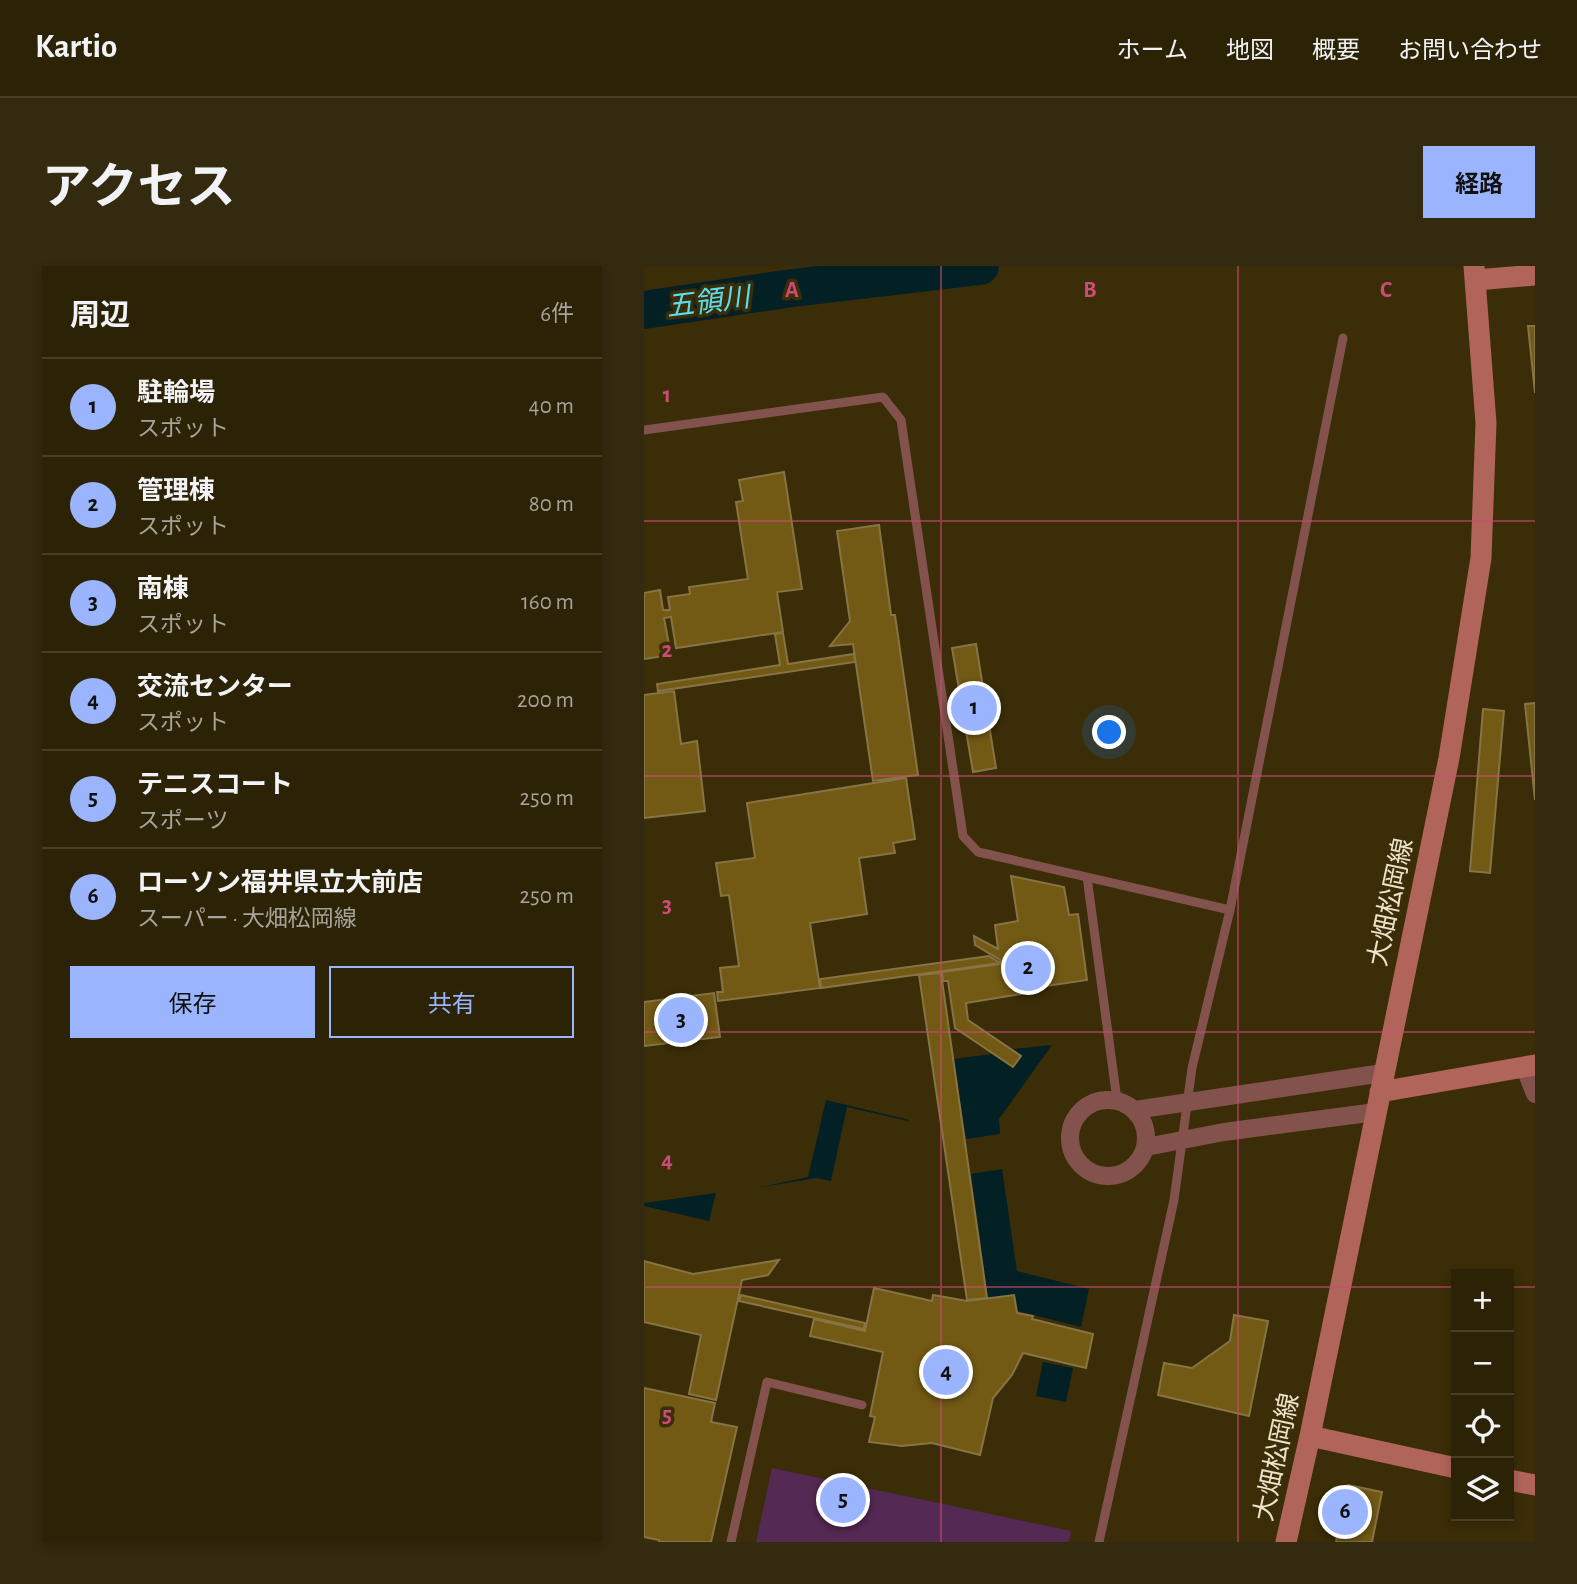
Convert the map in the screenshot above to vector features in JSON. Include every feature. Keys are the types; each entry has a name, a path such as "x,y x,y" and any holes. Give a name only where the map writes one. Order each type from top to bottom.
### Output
{"main road":[{"path":"1475,273 1535,275"},
{"name":"大畑松岡線","path":"1286,1542 1449,758 1481,558 1486,423 1475,273"},
{"path":"1380,1092 1530,1065"},
{"path":"1310,1436 1451,1467"},
{"path":"1514,1481 1535,1486"}],"street":[{"path":"1530,1065 1535,1094"},
{"path":"1135,1110 1187,1102 1380,1092"},
{"path":"1146,1147 1224,1132 1380,1092"},
{"path":"1098,1100 1117,1100 1135,1110 1143,1121 1147,1133 1146,1147 1140,1160 1131,1169 1116,1175 1102,1176 1086,1169 1077,1160 1070,1141 1071,1128 1076,1116 1086,1106 1098,1100"}],"lane":[{"path":"1099,1542 1174,1200 1192,1068 1230,910 1343,338"},
{"path":"644,430 883,397 901,420 963,836 978,852 1230,910"},
{"path":"1087,877 1117,1100"},
{"path":"732,1542 767,1382 862,1405"}],"shaded area":[{"path":"772,1468 1071,1531 1069,1542 756,1542"}],"water":[{"path":"1052,1045 999,1119 1000,1134 966,1139 954,1059 992,1054 1013,1068 1022,1055 1013,1049"},
{"path":"826,1100 909,1120 847,1107 831,1181 816,1178 756,1188 808,1177"},
{"path":"1002,1169 1017,1271 1089,1289 1081,1327 1018,1311 1015,1294 988,1298 971,1174"},
{"path":"716,1193 709,1221 644,1206 644,1203"},
{"path":"1043,1362 1073,1368 1066,1402 1036,1396"}],"building":[{"path":"1528,326 1535,326 1535,393"},
{"path":"784,472 802,589 777,592 783,632 676,648 671,617 664,618 671,655 644,659 644,593 660,590 663,610 670,610 668,597 690,594 689,587 748,579 736,502 743,501 739,480"},
{"path":"879,525 918,775 873,781 853,644 830,646 850,621 837,531"},
{"path":"783,633 788,664 854,654 855,662 658,691 657,684 780,665 775,634"},
{"path":"976,644 996,768 973,772 952,648"},
{"path":"674,691 681,744 697,741 705,811 644,818 644,695"},
{"path":"1535,703 1535,800 1525,704"},
{"path":"1483,709 1504,711 1490,873 1470,871"},
{"path":"906,778 915,839 893,843 895,853 859,858 867,914 810,923 820,988 718,1001 717,992 723,992 720,968 739,966 729,895 721,896 716,863 755,858 747,803"},
{"path":"1011,876 1064,887 1069,915 1078,914 1087,980 1026,989 1027,993 966,1003 968,1020 1021,1056 1013,1067 955,1028 948,981 943,981 942,972 1001,964 1000,960 975,945 974,936 998,949 995,925 1018,921"},
{"path":"989,956 1000,963 821,988 820,979"},
{"path":"941,973 987,1298 967,1300 919,975"},
{"path":"714,993 720,1037 644,1046 644,1002"},
{"path":"779,1260 768,1275 742,1280 716,1400 689,1394 701,1335 644,1322 644,1261 693,1274"},
{"path":"874,1288 932,1301 933,1295 967,1301 1014,1295 1017,1313 1093,1334 1086,1368 1023,1353 1012,1375 993,1398 980,1455 932,1443 902,1446 869,1442 875,1417 870,1416 883,1352 810,1336 814,1319 865,1331"},
{"path":"741,1295 865,1323 864,1329 739,1301"},
{"path":"1234,1315 1268,1321 1249,1416 1158,1395 1164,1363 1192,1368 1230,1341"},
{"path":"644,1388 715,1403 711,1422 737,1427 711,1542 659,1542 644,1537"},
{"path":"1348,1485 1382,1492 1372,1542 1336,1542"}],"waterway":[{"name":"五領川","path":"644,310 785,289 980,266"}],"place":[{"name":"駐輪場","path":"974,708"},
{"name":"管理棟","path":"1028,968"},
{"name":"南棟","path":"681,1020"},
{"name":"交流センター","path":"946,1372"},
{"name":"テニスコート","path":"843,1500"},
{"name":"ローソン福井県立大前店","path":"1345,1512"}]}
